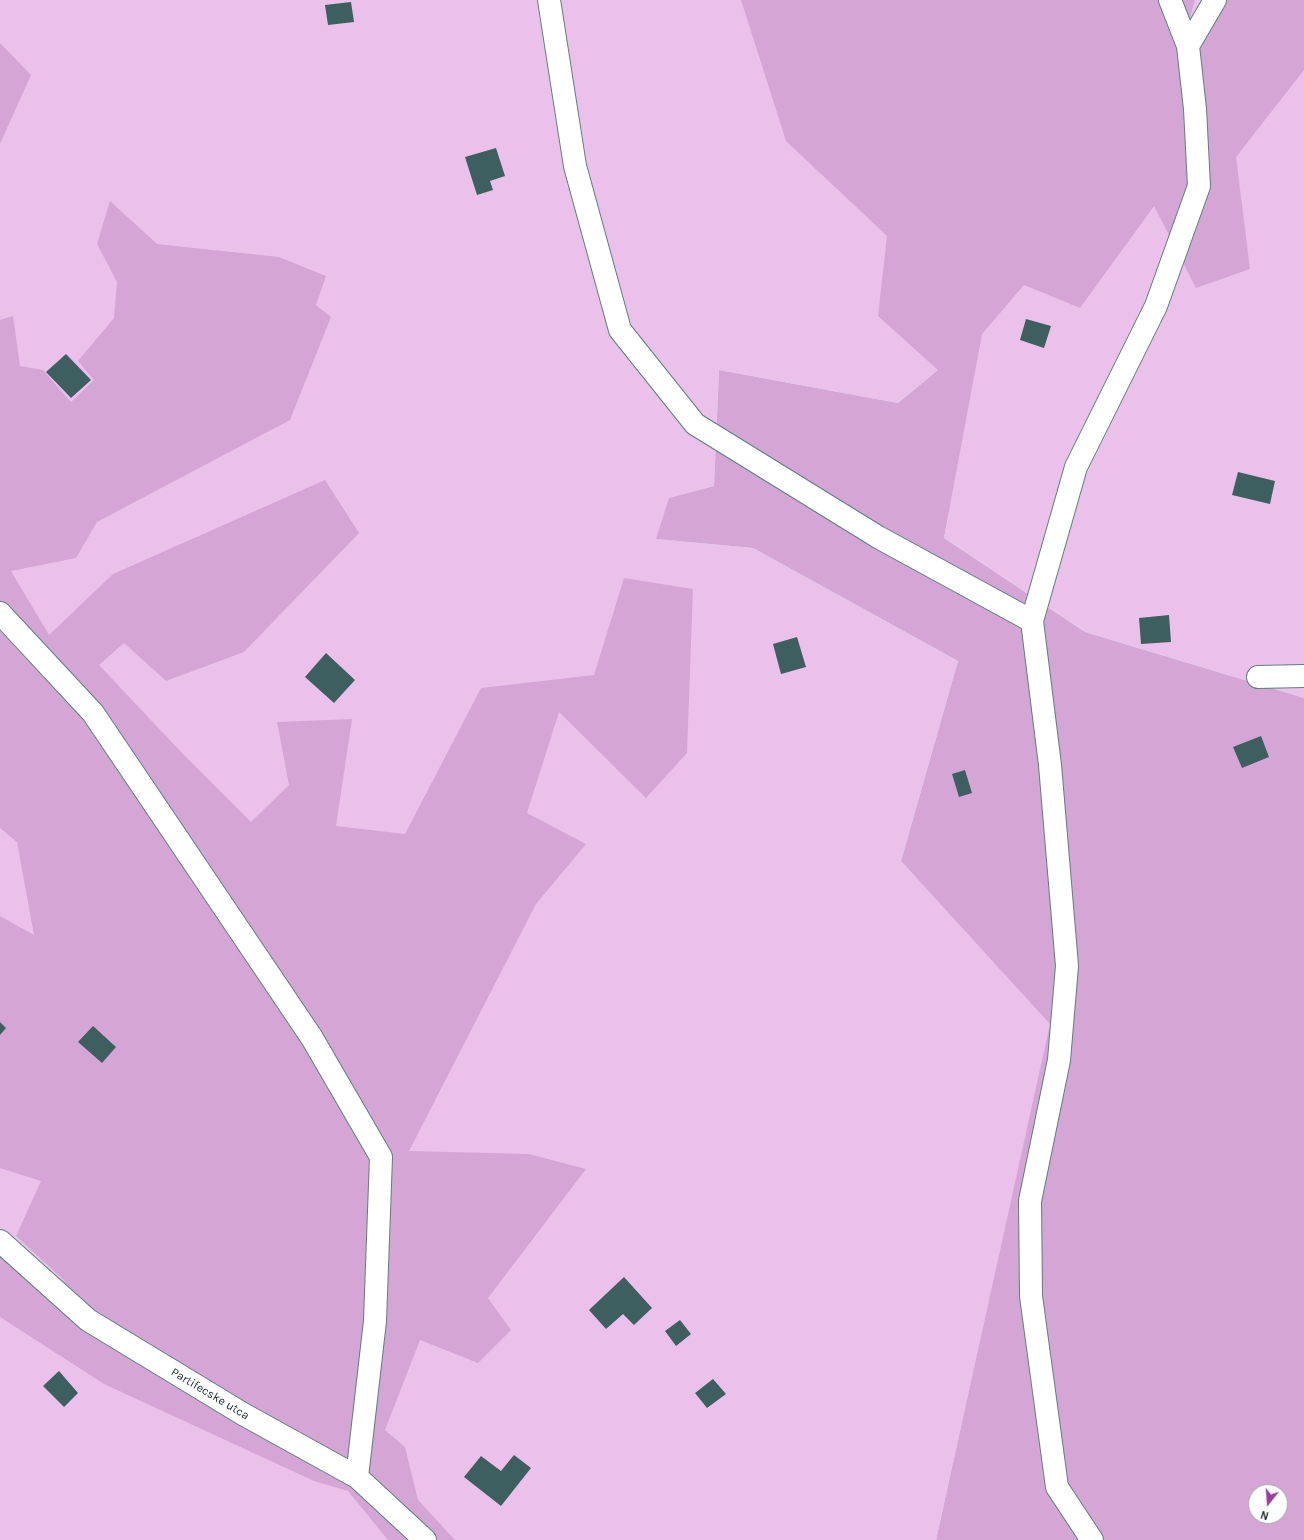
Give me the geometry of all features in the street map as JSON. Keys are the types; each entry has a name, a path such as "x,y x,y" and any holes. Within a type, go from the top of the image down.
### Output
{"street":[{"path":"549,0 576,166 620,330 695,424 878,537 1032,621"},
{"path":"1092,1540 1057,1486 1031,1296 1030,1201 1059,1060 1067,966 1050,765 1032,621 1076,466 1156,306 1199,186 1195,109 1188,46 1170,0"},
{"path":"1188,46 1215,0"},
{"path":"0,613 93,712 312,1038 381,1157 375,1321 357,1477"},
{"path":"1258,677 1304,676"},
{"name":"Partifecske utca","path":"0,1241 88,1320 243,1414 357,1477 425,1540"}],"shaded area":[{"path":"0,0 1304,0 1304,698 1085,632 944,538 981,335 898,403 719,370 714,486 670,498 657,539 753,548 958,661 901,861 1051,1023 936,1540 0,1540"},
{"path":"741,0 1195,0 1188,25 1228,0 1304,0 1304,70 1236,157 1250,269 1196,288 1154,206 1080,308 1024,285 982,334 944,538 1085,632 1304,698 1304,1540 936,1540 1050,1024 901,861 958,661 753,548 656,539 669,498 714,486 719,370 898,403 938,370 878,316 887,236 786,141"},
{"path":"0,43 31,75 0,144"},
{"path":"110,201 157,244 279,257 326,276 316,305 331,317 290,420 97,522 76,558 11,571 49,635 113,574 325,480 359,533 244,652 166,681 124,643 99,665 182,753 251,822 289,785 277,722 352,719 336,826 405,834 481,688 594,675 624,578 693,589 687,753 646,798 559,712 527,813 586,844 536,904 409,1151 529,1154 586,1169 488,1298 511,1330 478,1363 420,1340 385,1430 405,1447 418,1500 455,1540 388,1540 348,1491 314,1481 104,1384 0,1317 0,1249 66,1282 16,1236 41,1181 0,1168 0,916 34,935 17,842 0,828 0,320 13,316 20,366 43,370 71,402 94,380 78,361 114,318 117,282 97,244"}],"building":[{"path":"351,2 354,22 328,25 325,5"},
{"path":"496,148 505,176 490,181 493,190 477,195 465,157"},
{"path":"1026,319 1051,326 1044,348 1020,340"},
{"path":"66,354 91,380 71,398 46,372"},
{"path":"1238,472 1275,481 1270,504 1232,495"},
{"path":"1169,615 1171,642 1141,644 1139,618"},
{"path":"797,637 806,667 781,674 773,644"},
{"path":"326,653 355,680 334,703 305,677"},
{"path":"1261,736 1269,757 1242,768 1233,747"},
{"path":"965,770 972,793 959,797 952,774"},
{"path":"0,1022 6,1028 0,1035"},
{"path":"93,1026 116,1047 102,1063 78,1042"},
{"path":"624,1277 652,1308 634,1325 623,1314 606,1329 589,1310"},
{"path":"680,1320 691,1334 676,1346 665,1331"},
{"path":"59,1371 78,1393 64,1407 43,1386"},
{"path":"713,1379 726,1394 707,1408 695,1393"},
{"path":"514,1455 531,1468 501,1506 464,1477 481,1456 501,1471"}]}
